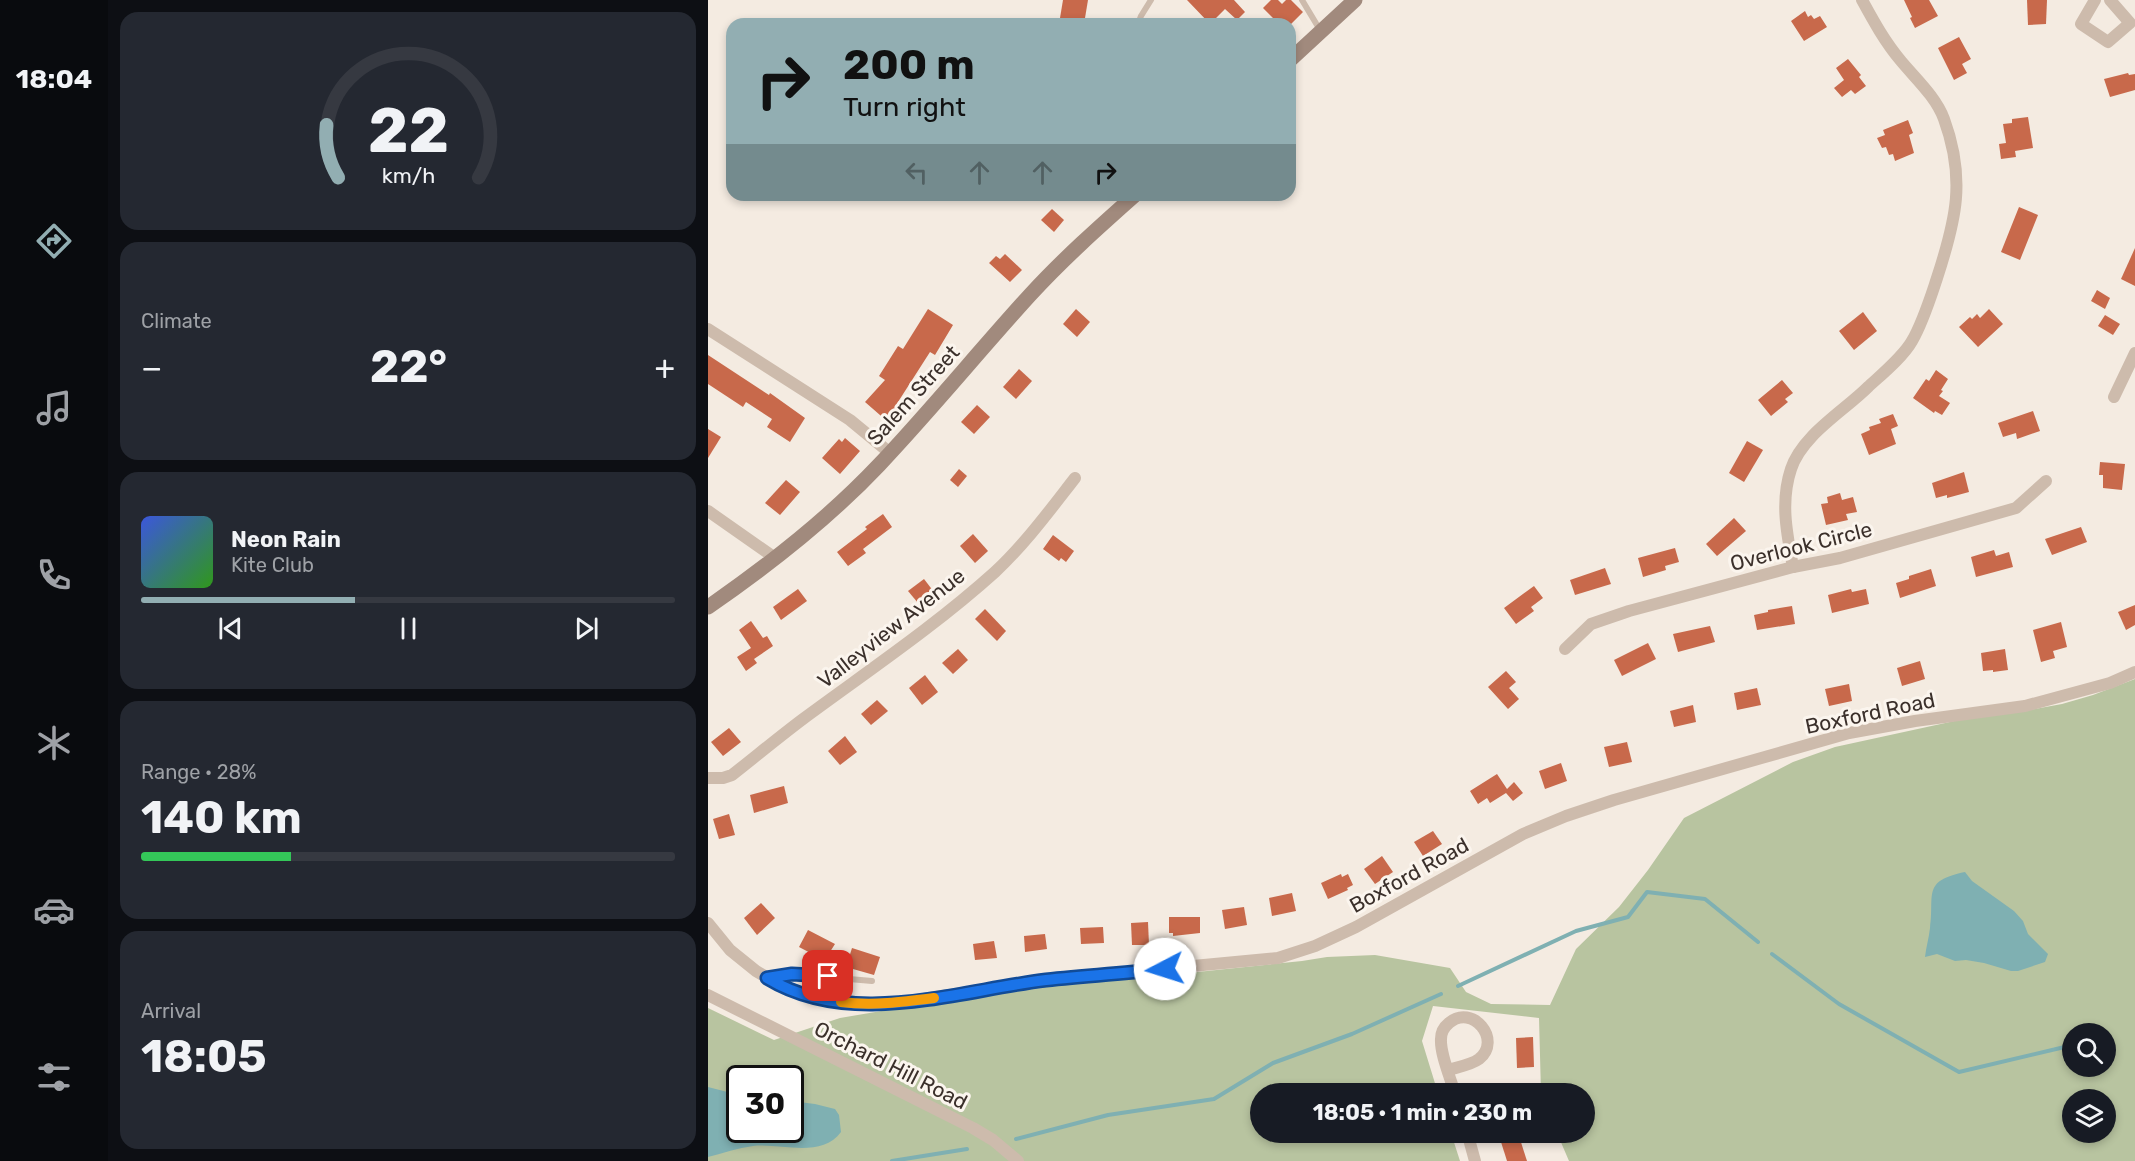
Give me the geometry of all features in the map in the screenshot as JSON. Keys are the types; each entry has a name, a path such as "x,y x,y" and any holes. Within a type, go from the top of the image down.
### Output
{"main road":[{"path":"1296,54 1355,0"},
{"name":"Salem Street","path":"708,607 812,529 890,453 1052,272 1129,201"}],"street":[{"path":"1793,567 1784,523 1786,486 1791,467 1812,438 1837,412 1866,390 1911,344 1935,285 1954,221 1957,193 1956,164 1943,116 1932,98 1880,33 1862,0"},
{"path":"2095,0 2081,24 2108,42 2130,23 2110,0"},
{"path":"708,329 850,420 890,453"},
{"path":"2114,397 2135,353"},
{"name":"Valleyview Avenue","path":"708,778 732,776 803,719 886,660 951,608 996,571 1041,522 1075,478"},
{"name":"Overlook Circle","path":"1565,649 1591,624 1629,611 1793,567 1840,558 2016,508 2046,481"},
{"path":"708,511 775,558"},
{"name":"Boxford Road","path":"708,924 730,950 778,984 818,999 857,1004 904,1002 1045,980 1278,958 1315,946 1356,927 1523,834 1566,816 1624,797 1849,733 1915,721 2025,706 2109,683 2135,672"},
{"name":"Orchard Hill Road","path":"708,995 973,1128 993,1140 1018,1161"},
{"path":"1448,1070 1472,1063 1484,1054 1487,1035 1483,1026 1476,1020 1466,1017 1457,1018 1448,1024 1443,1032 1441,1041 1448,1070 1452,1083"},
{"path":"1470,1143 1475,1161"}],"lane":[{"path":"1140,18 1152,0"},
{"path":"1302,0 1321,31"},
{"path":"767,978 792,974 872,981"}],"green space":[{"path":"2135,679 2135,1161 1569,1161 1561,1143 1595,1143 1595,1083 1541,1083 1539,1018 1433,1006 1422,1041 1435,1083 1250,1083 1250,1143 1454,1143 1460,1161 708,1161 708,1008 774,1040 840,1018 1023,987 1092,979 1178,974 1327,957 1375,955 1450,968 1466,992 1491,1004 1550,1005 1576,949 1619,907 1684,818 1793,762 1835,747 1982,715 2018,712 2062,704"}],"water":[{"path":"1965,872 1972,881 2014,911 2023,921 2028,934 2048,954 2045,962 2011,971 1984,963 1955,961 1937,954 1925,957 1933,891 1942,880"},
{"path":"708,1087 726,1092 726,1143 804,1143 804,1103 835,1109 839,1115 841,1132 833,1140 823,1145 812,1148 753,1146 708,1157"}],"building":[{"path":"1063,0 1088,0 1085,18 1060,18"},
{"path":"1187,0 1234,0 1245,12 1239,18 1235,18 1225,9 1216,18 1204,18"},
{"path":"1271,0 1278,0 1282,4 1286,0 1291,0 1303,12 1296,19 1273,18 1263,8"},
{"path":"1904,0 1929,0 1938,16 1915,28"},
{"path":"2027,0 2047,0 2046,24 2028,25"},
{"path":"1805,11 1808,17 1811,15 1814,19 1820,16 1827,27 1804,41 1791,21"},
{"path":"1959,37 1971,59 1962,64 1967,73 1954,80 1938,48"},
{"path":"1848,59 1861,75 1859,77 1866,86 1855,94 1851,90 1842,97 1834,88 1844,80 1836,68"},
{"path":"2128,73 2129,75 2135,74 2135,90 2110,97 2104,79"},
{"path":"2028,117 2033,148 2015,151 2016,157 2001,159 1999,144 2006,143 2003,124 2012,123 2012,119"},
{"path":"1908,120 1913,133 1909,135 1914,153 1895,161 1893,154 1889,155 1886,147 1882,148 1877,138 1885,135 1883,130"},
{"path":"2019,207 2038,215 2020,260 2001,252"},
{"path":"1052,209 1064,220 1054,232 1041,220"},
{"path":"2135,248 2135,286 2121,279"},
{"path":"1005,254 1022,270 1010,282 989,263 996,256 1000,259"},
{"path":"2097,290 2110,298 2105,309 2091,301"},
{"path":"928,309 953,325 935,355 930,352 898,402 902,406 888,422 865,402 885,380 879,376 898,346 903,349"},
{"path":"1076,309 1090,322 1077,337 1063,324"},
{"path":"1989,309 2003,324 1978,347 1959,327 1977,314 1980,318"},
{"path":"1863,312 1877,331 1854,350 1839,331"},
{"path":"2105,315 2120,324 2113,335 2098,326"},
{"path":"708,355 769,395 770,393 805,418 790,442 767,427 772,419 746,402 743,407 708,384"},
{"path":"1019,369 1032,381 1016,399 1003,387"},
{"path":"1936,370 1948,379 1939,396 1950,403 1942,415 1935,411 1934,413 1913,398 1926,379 1929,381"},
{"path":"1782,380 1793,393 1785,399 1788,402 1771,416 1758,400"},
{"path":"977,405 990,417 974,434 961,422"},
{"path":"2033,411 2040,431 2017,439 2016,433 2003,437 1998,423"},
{"path":"1893,414 1898,426 1891,429 1896,444 1869,455 1861,434 1870,430 1869,427 1881,423 1879,419"},
{"path":"708,429 721,437 708,458"},
{"path":"845,438 860,451 840,474 822,458 839,439 842,442"},
{"path":"1747,441 1763,450 1744,482 1729,473"},
{"path":"2100,462 2125,464 2122,490 2103,488 2103,475 2099,475"},
{"path":"959,469 967,476 958,487 950,480"},
{"path":"1964,472 1969,492 1947,498 1947,495 1936,498 1932,483"},
{"path":"786,480 800,492 780,515 765,503"},
{"path":"1840,493 1842,500 1853,497 1857,512 1846,514 1848,520 1826,525 1821,504 1828,503 1827,497"},
{"path":"883,514 892,527 863,549 866,553 848,566 837,552"},
{"path":"1734,518 1746,531 1717,556 1706,544"},
{"path":"2081,527 2087,542 2052,555 2045,539"},
{"path":"973,534 988,551 975,563 960,546"},
{"path":"1053,535 1074,551 1066,562 1061,558 1059,561 1043,549"},
{"path":"1675,548 1679,562 1665,566 1666,570 1643,577 1638,558"},
{"path":"1994,550 1996,556 2009,552 2013,567 1976,577 1971,557"},
{"path":"1605,568 1611,584 1575,595 1570,580"},
{"path":"1931,569 1936,586 1900,598 1896,583"},
{"path":"924,579 934,592 918,603 908,591"},
{"path":"1534,586 1543,598 1531,607 1534,611 1516,624 1504,608"},
{"path":"798,589 807,601 781,620 773,607"},
{"path":"1851,589 1852,592 1866,589 1869,604 1832,613 1828,595"},
{"path":"2135,605 2135,625 2126,630 2118,612"},
{"path":"1792,606 1795,624 1757,630 1754,615"},
{"path":"985,609 1006,631 997,641 975,619"},
{"path":"751,621 763,638 767,636 773,646 754,659 757,663 746,671 737,657 751,648 739,630"},
{"path":"2061,622 2067,647 2053,651 2055,658 2041,662 2033,630"},
{"path":"1710,626 1715,642 1678,652 1673,634"},
{"path":"1648,643 1656,659 1622,676 1614,660"},
{"path":"958,649 968,660 953,674 942,663"},
{"path":"2005,649 2008,670 1983,671 1981,653"},
{"path":"1920,661 1925,679 1902,686 1897,668"},
{"path":"1506,671 1516,682 1509,688 1519,699 1508,709 1488,687"},
{"path":"925,675 938,692 922,705 909,688"},
{"path":"1849,684 1852,701 1829,706 1825,689"},
{"path":"1757,688 1761,705 1737,710 1734,693"},
{"path":"877,700 888,711 871,725 861,714"},
{"path":"1693,705 1696,722 1674,727 1670,711"},
{"path":"729,728 741,742 723,756 711,742"},
{"path":"845,736 857,752 840,765 828,751"},
{"path":"1627,742 1632,762 1609,767 1604,747"},
{"path":"1561,763 1567,781 1545,789 1539,771"},
{"path":"1497,774 1507,789 1514,782 1523,793 1513,801 1506,793 1490,803 1487,798 1478,804 1470,791"},
{"path":"784,786 788,803 754,813 750,795"},
{"path":"729,814 735,835 719,839 713,819"},
{"path":"1433,831 1442,844 1423,856 1414,842"},
{"path":"1382,856 1393,872 1375,884 1364,869"},
{"path":"1341,874 1342,877 1348,874 1353,885 1347,888 1348,890 1328,899 1321,883"},
{"path":"1292,893 1296,911 1272,916 1269,898"},
{"path":"761,903 775,918 757,935 744,918"},
{"path":"1244,907 1247,925 1225,929 1222,910"},
{"path":"1169,917 1200,917 1200,933 1173,936 1173,933 1169,933"},
{"path":"1148,922 1149,945 1132,945 1131,923"},
{"path":"1103,927 1104,943 1081,944 1080,928"},
{"path":"808,930 835,944 828,955 825,954 822,959 799,947"},
{"path":"1045,934 1047,949 1025,952 1024,936"},
{"path":"994,941 997,958 975,960 973,944"},
{"path":"852,948 880,957 874,975 846,967"},
{"path":"1533,1037 1534,1067 1517,1068 1516,1038"},
{"path":"1501,1143 1521,1143 1527,1161 1507,1161"}],"waterway":[{"path":"1458,986 1576,931 1628,917 1647,892 1705,899 1758,942"},
{"path":"1772,954 1839,1004 1959,1072 2062,1048"},
{"path":"1016,1139 1108,1115 1214,1099 1273,1063 1352,1034 1441,994"},
{"path":"892,1161 967,1149"}],"slow traffic":[{"path":"841,1002 857,1004 904,1002 934,998"}],"route":[{"path":"828,976 792,974 767,978 818,999 857,1004 904,1002 1045,980 1165,969"}]}
